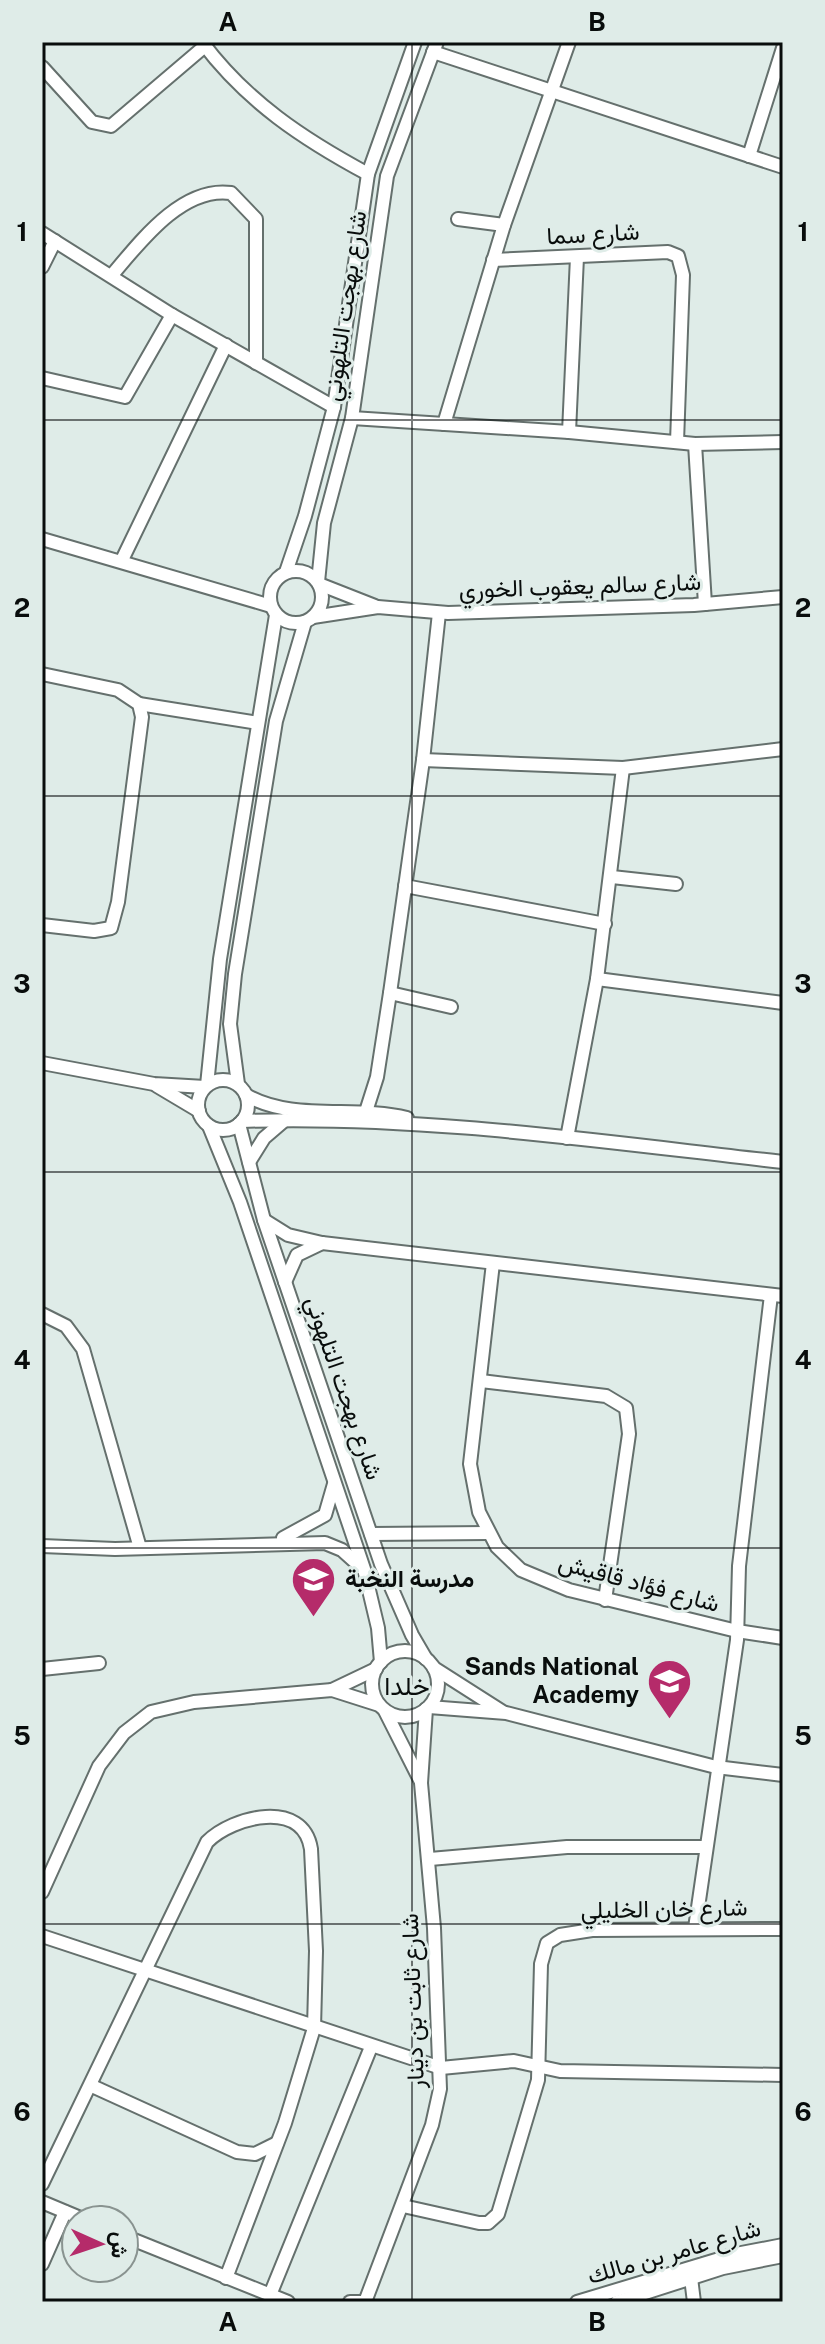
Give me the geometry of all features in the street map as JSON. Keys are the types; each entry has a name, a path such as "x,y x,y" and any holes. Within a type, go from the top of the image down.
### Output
{"street":[{"name":"شارع بهجت التلهوني","path":"286,572 305,516 334,407 368,174 415,42"},
{"path":"444,424 504,225 569,42"},
{"path":"42,67 92,122 111,126 204,44 241,87 276,119 368,174"},
{"name":"شارع بهجت التلهوني","path":"318,583 326,515 352,418 387,176 435,47"},
{"path":"435,47 783,167"},
{"path":"749,156 783,48"},
{"path":"112,275 143,238 168,216 209,194 231,193 256,219 256,363"},
{"path":"458,219 504,225"},
{"path":"42,233 172,315 334,407"},
{"path":"42,267 55,241"},
{"name":"شارع سما","path":"493,260 668,252 678,256 683,275 677,442"},
{"path":"569,432 577,257"},
{"path":"42,378 125,397 172,315"},
{"path":"122,560 226,345"},
{"path":"352,418 569,432 695,444 783,442"},
{"path":"695,444 705,604"},
{"path":"42,539 122,560 274,611 289,623 309,620"},
{"path":"199,1111 199,1098 206,1086 220,959 274,611 272,586 286,572 303,572 318,583 322,598 309,620 276,721 235,974 230,1024 248,1109 240,1123"},
{"name":"شارع سالم يعقوب الخوري","path":"318,583 378,607 439,613 705,604 783,597"},
{"name":"شارع سالم يعقوب الخوري","path":"309,620 378,607"},
{"path":"363,1116 377,1077 390,993 423,760 439,613"},
{"path":"42,674 118,690 139,704 258,723"},
{"path":"42,925 94,931 111,928 118,902 141,731 139,704"},
{"path":"423,760 623,768 783,749"},
{"path":"567,1138 597,979 612,877 623,768"},
{"path":"612,877 676,884"},
{"path":"405,886 605,924"},
{"path":"597,979 783,1003"},
{"path":"390,993 451,1007"},
{"path":"42,1063 154,1084 206,1086 222,1079 262,1103 285,1107 783,1162"},
{"path":"377,1077 380,1117"},
{"path":"154,1084 199,1111 209,1126 224,1130 240,1123 363,1116"},
{"path":"249,1162 264,1138 285,1120"},
{"name":"شارع بهجت التلهوني","path":"240,1123 264,1220 371,1534 393,1596 430,1663"},
{"name":"شارع بهجت التلهوني","path":"209,1126 240,1202 364,1569 378,1628 378,1665"},
{"path":"264,1220 288,1235 322,1243 777,1295 739,1566 737,1631 695,1928"},
{"path":"285,1283 297,1255 322,1243"},
{"name":"شارع فؤاد قاقيش","path":"493,1263 470,1464 475,1498 488,1533 521,1570 553,1585 737,1631 783,1638"},
{"path":"42,1314 66,1326 83,1349 140,1548"},
{"path":"481,1381 606,1396 626,1408 629,1434 605,1600"},
{"path":"272,1542 298,1532 325,1515 335,1479"},
{"path":"371,1534 488,1533"},
{"path":"42,1546 140,1548 272,1542 334,1545 364,1569"},
{"path":"42,1892 99,1766 138,1721 167,1706 332,1690 398,1652 408,1651 506,1713"},
{"path":"44,1673 99,1663"},
{"path":"428,1708 438,1688 430,1663"},
{"path":"378,1665 372,1688 382,1708"},
{"path":"332,1690 406,1717 428,1708 506,1713 716,1767 783,1775"},
{"name":"شارع ثابت بن دينار","path":"382,1708 421,1783"},
{"name":"شارع ثابت بن دينار","path":"365,2302 437,2107 441,2068 430,1859 421,1783 428,1708"},
{"path":"42,2184 92,2086 207,1842 226,1826 238,1822 291,1819 304,1828 311,1849 316,1951 314,2028 277,2143 226,2278"},
{"path":"430,1859 567,1847 705,1847"},
{"name":"شارع خان الخليلي","path":"403,2206 479,2223 494,2220 502,2205 541,2066 541,1964 547,1943 572,1932 783,1929"},
{"path":"42,1936 441,2068 514,2061 568,2071 783,2075"},
{"path":"270,2295 371,2047"},
{"path":"92,2086 237,2152 255,2154 277,2143"},
{"path":"42,2264 60,2223"},
{"path":"140,2243 288,2302"},
{"name":"شارع عامر بن مالك","path":"577,2302 736,2254 783,2245"},
{"name":"شارع عامر بن مالك","path":"617,2302 736,2265 783,2256"},
{"path":"691,2278 694,2302"},
{"path":"350,2302 365,2302"}],"place":[{"name":"مدرسة النخبة","path":"314,1618"},
{"name":"Sands National Academy","path":"670,1720"}],"district":[{"name":"خلدا","path":"407,1686"}]}
